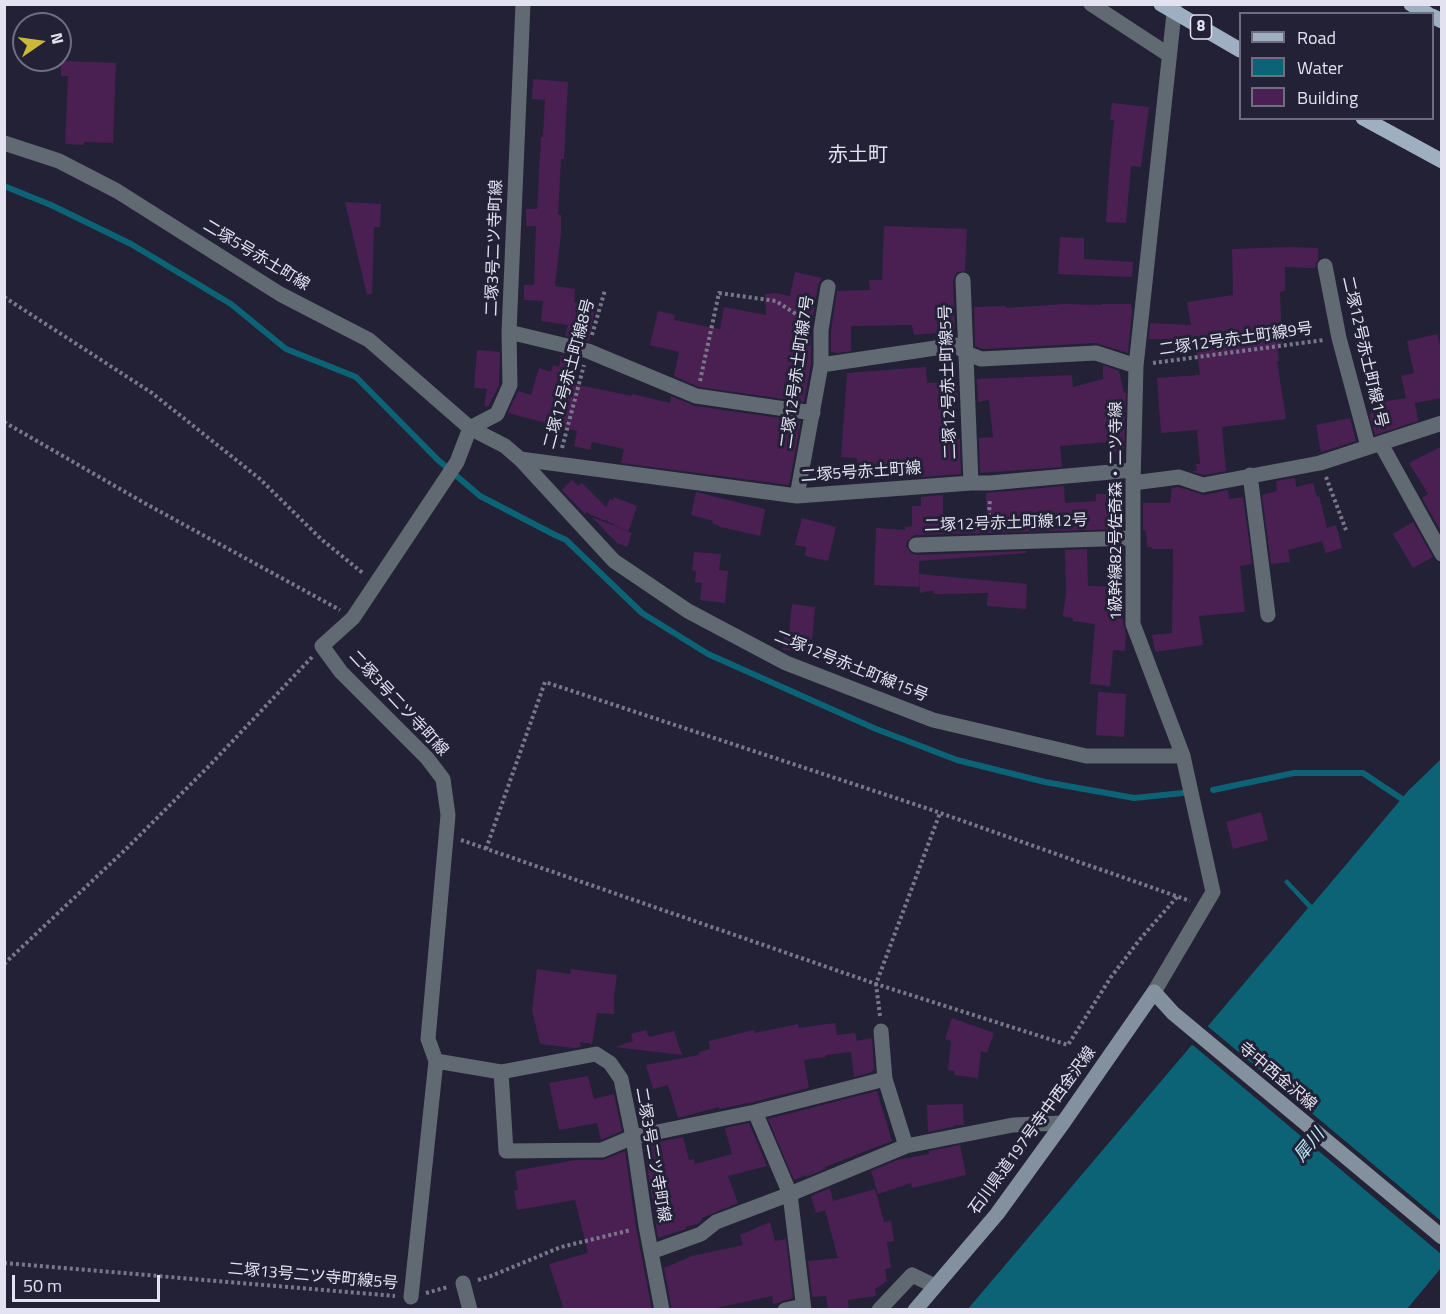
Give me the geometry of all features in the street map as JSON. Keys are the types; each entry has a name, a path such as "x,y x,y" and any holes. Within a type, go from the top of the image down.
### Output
{"main road":[{"path":"1411,4 1425,12"},
{"name":"8","path":"1170,7 1239,49"},
{"path":"1367,120 1442,161"},
{"name":"寺中西金沢線","path":"1154,992 1173,1013 1442,1237"},
{"name":"石川県道197号寺中西金沢線","path":"915,1310 997,1214 1154,992"}],"street":[{"name":"二塚3号二ツ寺町線","path":"471,428 497,414 510,385 509,332 523,4"},
{"path":"1091,4 1169,55"},
{"name":"1級幹線82号佐奇森・二ツ寺線","path":"1154,992 1213,892 1183,756 1133,624 1136,366 1169,55 1170,7"},
{"name":"二塚5号赤土町線","path":"4,143 59,161 117,191 280,294 369,340 471,428"},
{"name":"二塚12号赤土町線1号","path":"1325,266 1339,338 1374,445 1442,554"},
{"name":"二塚12号赤土町線5号","path":"963,280 971,483"},
{"name":"二塚12号赤土町線7号","path":"797,496 821,365 821,330 828,288"},
{"path":"509,332 588,351 696,396 813,413"},
{"path":"821,365 956,345 966,353 981,359 1095,353 1136,366"},
{"name":"二塚5号赤土町線","path":"520,459 797,496 971,483 1133,476 1179,477 1203,485 1320,462 1442,423"},
{"path":"322,646 353,618 457,462 471,428"},
{"name":"二塚12号赤土町線15号","path":"471,428 505,446 520,459 614,561 688,611 786,663 933,720 1053,749 1086,756 1183,756"},
{"path":"1250,475 1268,615"},
{"name":"二塚12号赤土町線12号","path":"916,545 1133,538"},
{"name":"二塚3号二ツ寺町線","path":"322,646 341,672 427,758 443,779 448,815 428,1039 436,1061 501,1072 596,1054 610,1063 621,1079 662,1310"},
{"path":"881,1030 885,1079 906,1146"},
{"path":"411,1297 436,1061"},
{"path":"501,1072 506,1151 602,1150 633,1137 755,1112 885,1079"},
{"path":"755,1112 790,1194 803,1308 785,1310"},
{"path":"651,1252 701,1233 716,1222 906,1146 1013,1125 1063,1123"},
{"path":"879,1310 912,1275 935,1286"},
{"path":"463,1283 470,1310"}],"path":[{"name":"二塚12号赤土町線8号","path":"558,463 605,290"},
{"path":"696,396 719,293 776,301 821,330"},
{"path":"4,297 152,393 260,479 321,539 375,584"},
{"name":"二塚12号赤土町線9号","path":"1136,366 1339,338"},
{"path":"4,422 148,505 353,618"},
{"path":"1320,462 1346,530"},
{"path":"988,542 990,483"},
{"path":"4,964 210,765 322,646"},
{"path":"486,849 545,682 940,813 1205,906"},
{"path":"881,1030 876,984 940,813"},
{"path":"446,836 876,984 1068,1045 1111,977 1178,896"},
{"name":"二塚13号二ツ寺町線5号","path":"4,1263 411,1297 491,1276 561,1247 646,1226"}],"water":[{"name":"犀川","path":"1441,759 1441,1268 1407,1309 967,1310 1308,908 1284,882 1287,879 1312,905 1408,791"}],"pier":[{"path":"1205,1024 1441,1221 1441,1254 1189,1044"}],"building":[{"path":"72,61 116,63 113,143 65,144 68,76 61,76 61,72 72,72"},
{"path":"533,79 568,82 558,215 561,215 561,233 555,286 575,289 574,302 595,306 589,341 565,336 568,325 541,321 543,301 524,300 524,285 534,285 536,226 526,226 526,209 537,209 545,100 532,99"},
{"path":"1112,103 1149,107 1141,167 1131,166 1126,223 1106,222 1114,120 1110,120"},
{"path":"345,202 381,204 380,227 374,227 372,294 367,295"},
{"path":"884,226 967,229 965,271 957,272 953,280 955,335 936,338 936,333 914,335 912,325 851,326 851,351 831,352 831,331 837,291 870,290 869,280 882,280"},
{"path":"1060,237 1084,238 1084,259 1133,262 1132,277 1058,274"},
{"path":"1318,248 1318,260 1315,268 1285,267 1285,291 1280,292 1282,344 1277,345 1279,361 1277,361 1286,419 1222,427 1226,471 1204,475 1191,471 1197,471 1196,464 1200,464 1197,430 1161,433 1157,378 1200,375 1195,339 1149,339 1150,323 1191,325 1187,302 1233,295 1232,249"},
{"path":"795,272 822,278 818,285 811,329 811,364 804,402 699,387 674,376 679,352 650,345 658,311 675,315 674,320 720,329 724,307 766,315 765,294 790,296"},
{"path":"1065,304 1131,304 1128,353 1096,343 983,349 975,346 974,307 1006,306 1006,308"},
{"path":"1437,334 1442,353 1442,398 1415,403 1418,421 1375,435 1369,414 1371,414 1370,404 1406,398 1401,376 1414,373 1407,341"},
{"path":"477,350 500,352 499,385 488,407 484,406 487,389 474,388"},
{"path":"561,355 576,358 569,383 670,403 671,396 695,406 801,421 789,485 621,463 624,449 592,442 590,450 574,446 577,431 508,413 518,391 531,395 539,368 551,372 553,365 559,367"},
{"path":"1103,365 1119,371 1124,393 1126,392 1124,451 1110,452 1110,442 1060,446 1062,467 980,473 979,438 993,437 989,400 978,402 977,379 1072,375 1073,387 1103,379"},
{"path":"926,367 927,383 957,382 958,403 955,404 957,439 960,439 961,474 919,477 918,466 889,467 889,464 857,466 857,458 841,457 847,373"},
{"path":"1350,418 1356,441 1321,452 1316,425"},
{"path":"1442,446 1442,533 1422,498 1428,494 1409,463"},
{"path":"1295,478 1296,487 1313,483 1317,497 1319,496 1327,528 1336,525 1342,548 1326,553 1322,541 1288,550 1290,562 1271,564 1262,495 1277,491 1276,481"},
{"path":"572,480 578,486 582,483 606,507 610,499 613,500 614,497 637,506 629,530 587,512 585,514 562,490"},
{"path":"1064,486 1065,503 1096,501 1096,494 1123,494 1123,529 915,535 908,540 906,546 911,553 916,555 1026,551 1026,553 919,561 919,587 874,585 876,528 905,530 905,527 912,526 912,506 921,506 921,497 943,495 943,518 987,516 986,493"},
{"path":"1178,487 1204,495 1228,490 1229,499 1243,497 1252,564 1240,566 1245,612 1199,616 1203,645 1155,652 1152,635 1172,633 1173,549 1147,547 1146,531 1143,530 1143,503 1170,503 1172,488"},
{"path":"696,492 765,509 760,536 721,527 712,523 713,521 691,515"},
{"path":"592,517 632,533 627,547 617,543"},
{"path":"802,518 836,527 828,561 805,556 806,547 795,545"},
{"path":"1413,522 1433,557 1413,568 1393,534"},
{"path":"1087,549 1088,586 1123,587 1125,651 1113,650 1110,686 1090,684 1095,624 1073,621 1073,618 1063,616 1066,593 1065,550"},
{"path":"694,552 721,554 719,570 728,571 725,603 700,600 702,583 695,582 696,571 692,570"},
{"path":"919,574 1027,584 1026,609 987,606 988,593 934,594 933,590 920,593"},
{"path":"792,604 815,607 812,640 801,639 800,651 783,650 784,633 789,633"},
{"path":"1098,692 1126,694 1124,737 1096,735"},
{"path":"1261,812 1268,840 1233,849 1226,822"},
{"path":"537,969 570,974 571,969 617,975 614,1014 597,1013 592,1044 580,1042 581,1047 574,1048 540,1044 532,1010"},
{"path":"952,1018 994,1033 987,1053 981,1051 978,1078 954,1075 955,1071 948,1070 951,1041 945,1039"},
{"path":"835,1023 837,1035 855,1033 857,1041 872,1038 874,1070 872,1072 854,1077 851,1052 804,1060 809,1088 678,1118 668,1085 653,1089 646,1065 699,1055 699,1052 710,1049 709,1041 754,1030 755,1033 798,1024 798,1028"},
{"path":"646,1030 649,1037 674,1031 682,1055 615,1047 633,1041 631,1034"},
{"path":"588,1076 594,1099 614,1094 622,1131 601,1140 597,1123 559,1130 549,1083"},
{"path":"877,1091 892,1141 794,1180 768,1119"},
{"path":"963,1104 964,1125 928,1132 927,1105"},
{"path":"749,1123 767,1166 728,1176 738,1203 702,1218 698,1224 658,1238 644,1145 683,1137 689,1160 694,1159 695,1164 732,1154 725,1128"},
{"path":"960,1145 966,1175 912,1188 911,1183 878,1194 871,1171 897,1160"},
{"path":"625,1151 636,1227 652,1310 564,1310 549,1264 588,1253 575,1200 517,1210 514,1190 518,1190 515,1171 575,1160 603,1160"},
{"path":"830,1188 833,1201 875,1189 884,1222 891,1221 894,1241 887,1242 891,1268 885,1269 887,1281 875,1289 876,1296 848,1300 849,1310 828,1310 826,1296 812,1297 808,1261 838,1258 825,1210 816,1213 811,1196"},
{"path":"770,1222 775,1241 786,1239 793,1298 773,1304 772,1296 707,1310 672,1310 664,1268 692,1256 743,1245 740,1235"}],"waterway":[{"path":"4,186 51,205 131,244 231,304 286,349 356,377 438,460 480,496 566,540 642,613 708,654 876,729 957,760 1045,782 1134,798 1183,793"},
{"path":"1213,790 1294,773 1363,773 1408,803"}],"district":[{"name":"赤土町","path":"858,156"}]}
